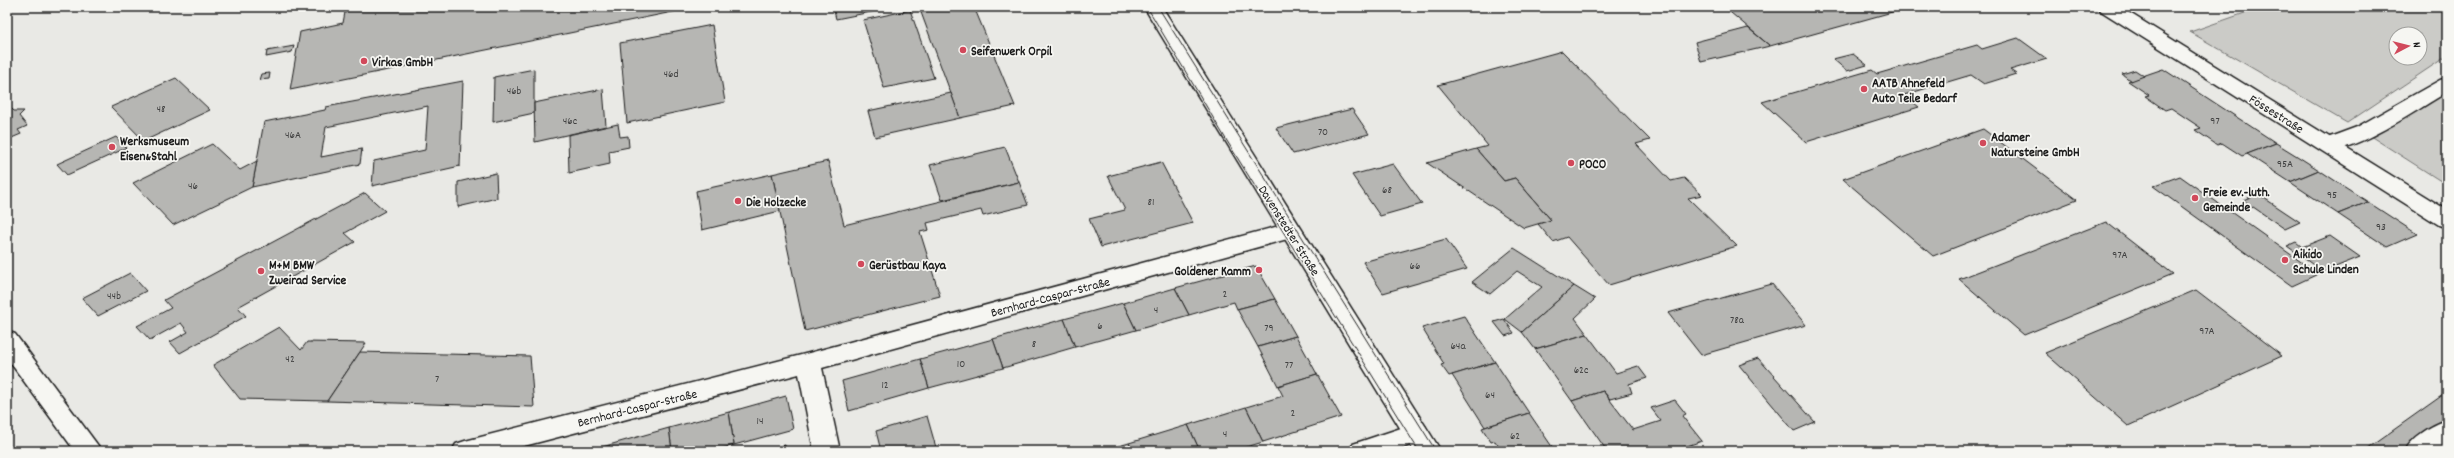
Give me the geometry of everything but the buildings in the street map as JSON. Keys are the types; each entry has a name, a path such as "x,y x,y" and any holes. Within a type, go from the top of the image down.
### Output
{"main road":[{"name":"Davenstedter Straße","path":"1153,7 1290,231 1422,442"},
{"name":"Fössestraße","path":"2107,7 2447,220"},
{"path":"2329,146 2364,132 2447,84"},
{"name":"Bernhard-Caspar-Straße","path":"465,451 809,362 1290,231"},
{"path":"7,340 89,451"},
{"path":"809,362 827,451"},
{"path":"2418,451 2447,430"},
{"path":"1362,451 1422,442"}],"shaded area":[{"path":"2262,7 2447,7 2447,56 2347,123 2190,32"},
{"path":"2447,84 2447,185 2364,132"}],"tram line":[{"path":"1147,7 1227,141 1419,451"},
{"path":"1158,7 1436,451"}],"place":[{"name":"Seifenwerk Orpil","path":"963,50"},
{"name":"Virkas GmbH","path":"364,61"},
{"name":"AATB Ahnefeld Auto Teile Bedarf","path":"1864,89"},
{"name":"Adamer Natursteine GmbH","path":"1983,143"},
{"name":"Werksmuseum Eisen&Stahl","path":"112,147"},
{"name":"POCO","path":"1571,163"},
{"name":"Freie ev.-luth. Gemeinde","path":"2195,198"},
{"name":"Die Holzecke","path":"738,201"},
{"name":"Aikido Schule Linden","path":"2285,260"},
{"name":"Gerüstbau Kaya","path":"861,264"},
{"name":"Goldener Kamm","path":"1259,270"},
{"name":"M+M BMW Zweirad Service","path":"261,271"}]}
